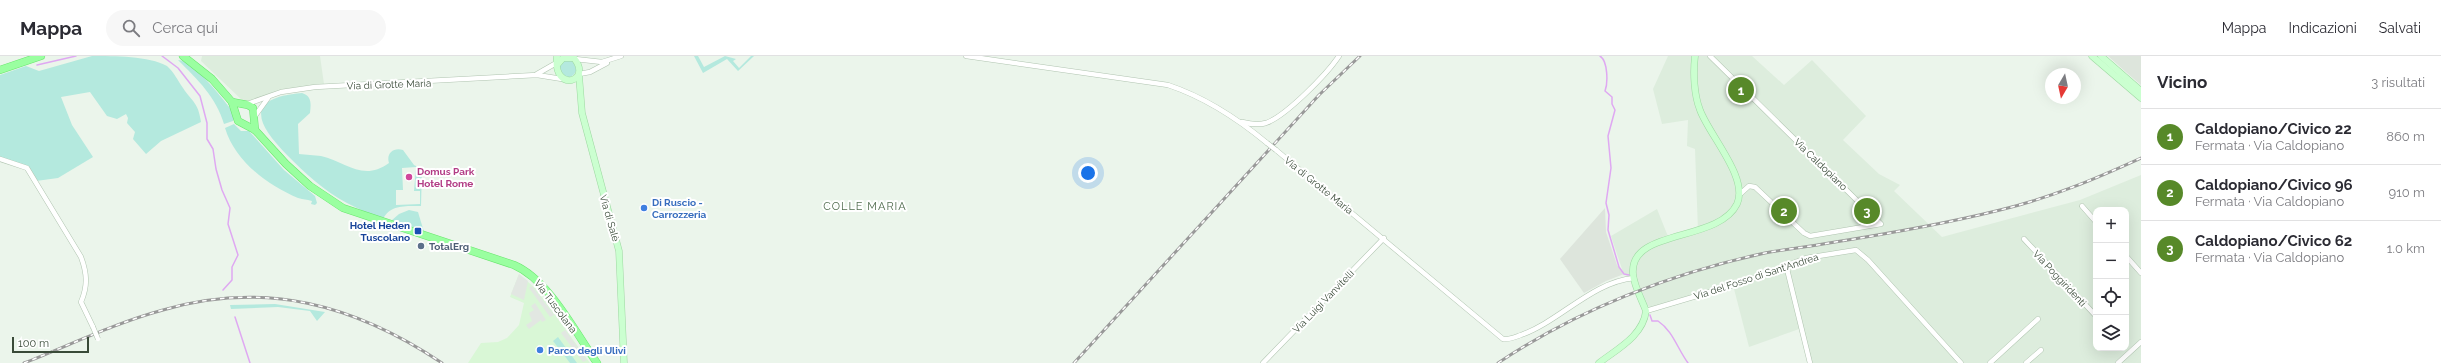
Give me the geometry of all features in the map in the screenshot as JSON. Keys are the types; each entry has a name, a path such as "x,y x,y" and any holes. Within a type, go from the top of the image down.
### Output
{"main road":[{"path":"0,70 41,56"},
{"path":"183,56 212,79 232,102 237,119 255,130 255,116 253,108 246,104 232,102"},
{"path":"1599,363 1640,329 1646,311 1634,278 1634,264 1643,249 1720,223 1734,210 1739,195 1730,164 1707,127 1699,108 1696,86 1695,56"},
{"path":"2092,56 2141,98"},
{"path":"2101,56 2141,91"},
{"path":"566,57 574,58 580,64 579,76 569,81 562,79 557,62 566,57"},
{"name":"Via di Salè","path":"579,76 582,113 619,252 624,363"},
{"path":"236,112 246,104"},
{"path":"243,124 251,122 255,116"},
{"name":"Via Tuscolana","path":"255,130 299,177 337,205 362,216 526,271 553,301 597,363"}],"street":[{"path":"579,76 621,56"},
{"name":"Via di Grotte Maria","path":"966,56 1164,84 1186,92 1240,121 1384,238 1504,339 1542,326 1598,289 1634,278"},
{"path":"1240,121 1261,124 1277,117 1314,84 1339,56"},
{"name":"Via Caldopiano","path":"1710,56 1881,224 1810,236 1804,233 1755,186 1749,186 1739,195"},
{"path":"574,58 596,62 612,60"},
{"name":"Via di Grotte Maria","path":"533,75 557,62"},
{"name":"Via di Grotte Maria","path":"246,104 282,91 311,88 533,75 562,79"},
{"path":"255,116 269,96"},
{"path":"0,159 28,168 81,257 86,270 86,291 81,302 98,339"},
{"path":"2082,206 2093,219"},
{"name":"Via Luigi Vanvitelli","path":"1263,363 1384,238"},
{"name":"Via Poggiridenti","path":"2024,239 2095,315"},
{"name":"Via del Fosso di Sant'Andrea","path":"1646,311 1747,281 1786,265 1820,254 1850,249 1858,250 1961,363"},
{"path":"2129,259 2141,273"},
{"path":"1786,265 1810,363"},
{"path":"1990,363 2038,319"},
{"path":"2118,363 2141,342"},
{"path":"2026,363 2041,350"}],"shaded area":[{"path":"92,56 141,58 167,66 197,106 201,122 161,141 146,154 133,139 135,132 127,123 128,118 126,114 117,119 107,116 90,92 61,97 72,125 93,157 58,178 36,181 27,168 0,159 0,75 26,66 39,71"},
{"path":"202,56 320,56 324,84 278,90 251,101 243,101 201,61"},
{"path":"694,56 698,56 704,67 725,56 736,59 733,61 739,68 751,56 754,56 738,71 727,59 703,73"},
{"path":"1668,56 1752,56 1784,85 1812,60 1866,116 1843,140 1879,174 1900,185 1894,191 1942,237 2080,200 2141,175 2141,363 1810,363 1802,328 1749,347 1733,285 1652,309 1646,304 1636,278 1629,278 1623,272 1611,236 1657,209 1669,239 1698,231 1695,149 1687,146 1688,120 1662,124 1653,89"},
{"path":"2108,56 2141,56 2141,85 2127,73"},
{"path":"178,60 185,62 192,67 208,82 235,114 233,121 224,124 221,114 206,89"},
{"path":"572,60 577,69 572,76 564,77 559,66 563,61"},
{"path":"302,93 308,96 310,101 310,113 298,124 299,154 321,156 355,169 371,171 389,163 389,154 393,150 403,150 414,165 422,169 421,206 405,206 395,208 386,214 383,219 351,205 323,187 287,155 268,133 263,123 261,114 264,106 271,100 283,96","holes":["416,167 414,191 420,191 420,204 396,205 396,190 403,190 402,168"]},
{"path":"234,124 241,131 249,131 284,170 315,196 317,203 315,205 311,204 312,201 298,198 286,193 264,179 244,161 236,151 225,128"},
{"path":"1605,208 1606,232 1617,265 1624,274 1606,281 1584,293 1560,259"},
{"path":"409,210 418,212 424,232 391,221 399,214"},
{"path":"519,274 536,289 590,363 468,363 481,343 498,342 507,338 519,325 524,303 510,297"},
{"path":"519,274 528,281 524,300 511,294"},
{"path":"532,286 554,315 550,317 529,288"},
{"path":"535,303 546,320 542,322 541,320 529,329 526,325 532,321 529,313 534,310 531,306"},
{"path":"275,304 325,312 317,321 310,311 278,307 231,309 230,305"},
{"path":"565,330 587,360 583,362 561,333"},
{"path":"558,337 577,363 570,363 553,341"}],"waterway":[{"path":"37,65 76,56"},
{"path":"162,56 178,68 200,96 207,123 207,139 213,149 216,169 222,190 230,208 228,224 238,255 232,267 232,280 223,290"},
{"path":"1600,56 1605,62 1606,67 1607,83 1605,91 1612,97 1612,104 1615,110 1608,136 1611,168 1606,203 1609,215 1608,230 1619,267 1624,274 1629,275"},
{"path":"1650,315 1652,321 1658,321 1671,335 1688,363"},
{"path":"235,317 250,363"}],"railway":[{"path":"1074,363 1319,95 1360,56"},
{"path":"1498,363 1560,326 1593,310 1626,296 1695,271 1765,253 1915,228 2000,210 2037,200 2141,158"},
{"path":"24,363 145,315 201,301 238,297 274,298 308,304 343,313 376,326 409,343 442,363"}],"place":[{"name":"Caldopiano/Civico 22","path":"1741,90"},
{"name":"Domus Park Hotel Rome","path":"409,177"},
{"name":"Di Ruscio - Carrozzeria","path":"644,208"},
{"name":"Caldopiano/Civico 96","path":"1784,211"},
{"name":"Caldopiano/Civico 62","path":"1867,211"},
{"name":"Hotel Heden Tuscolano","path":"418,231"},
{"name":"TotalErg","path":"421,246"},
{"name":"Parco degli Ulivi","path":"540,350"}],"district":[{"name":"COLLE MARIA","path":"865,206"}]}
